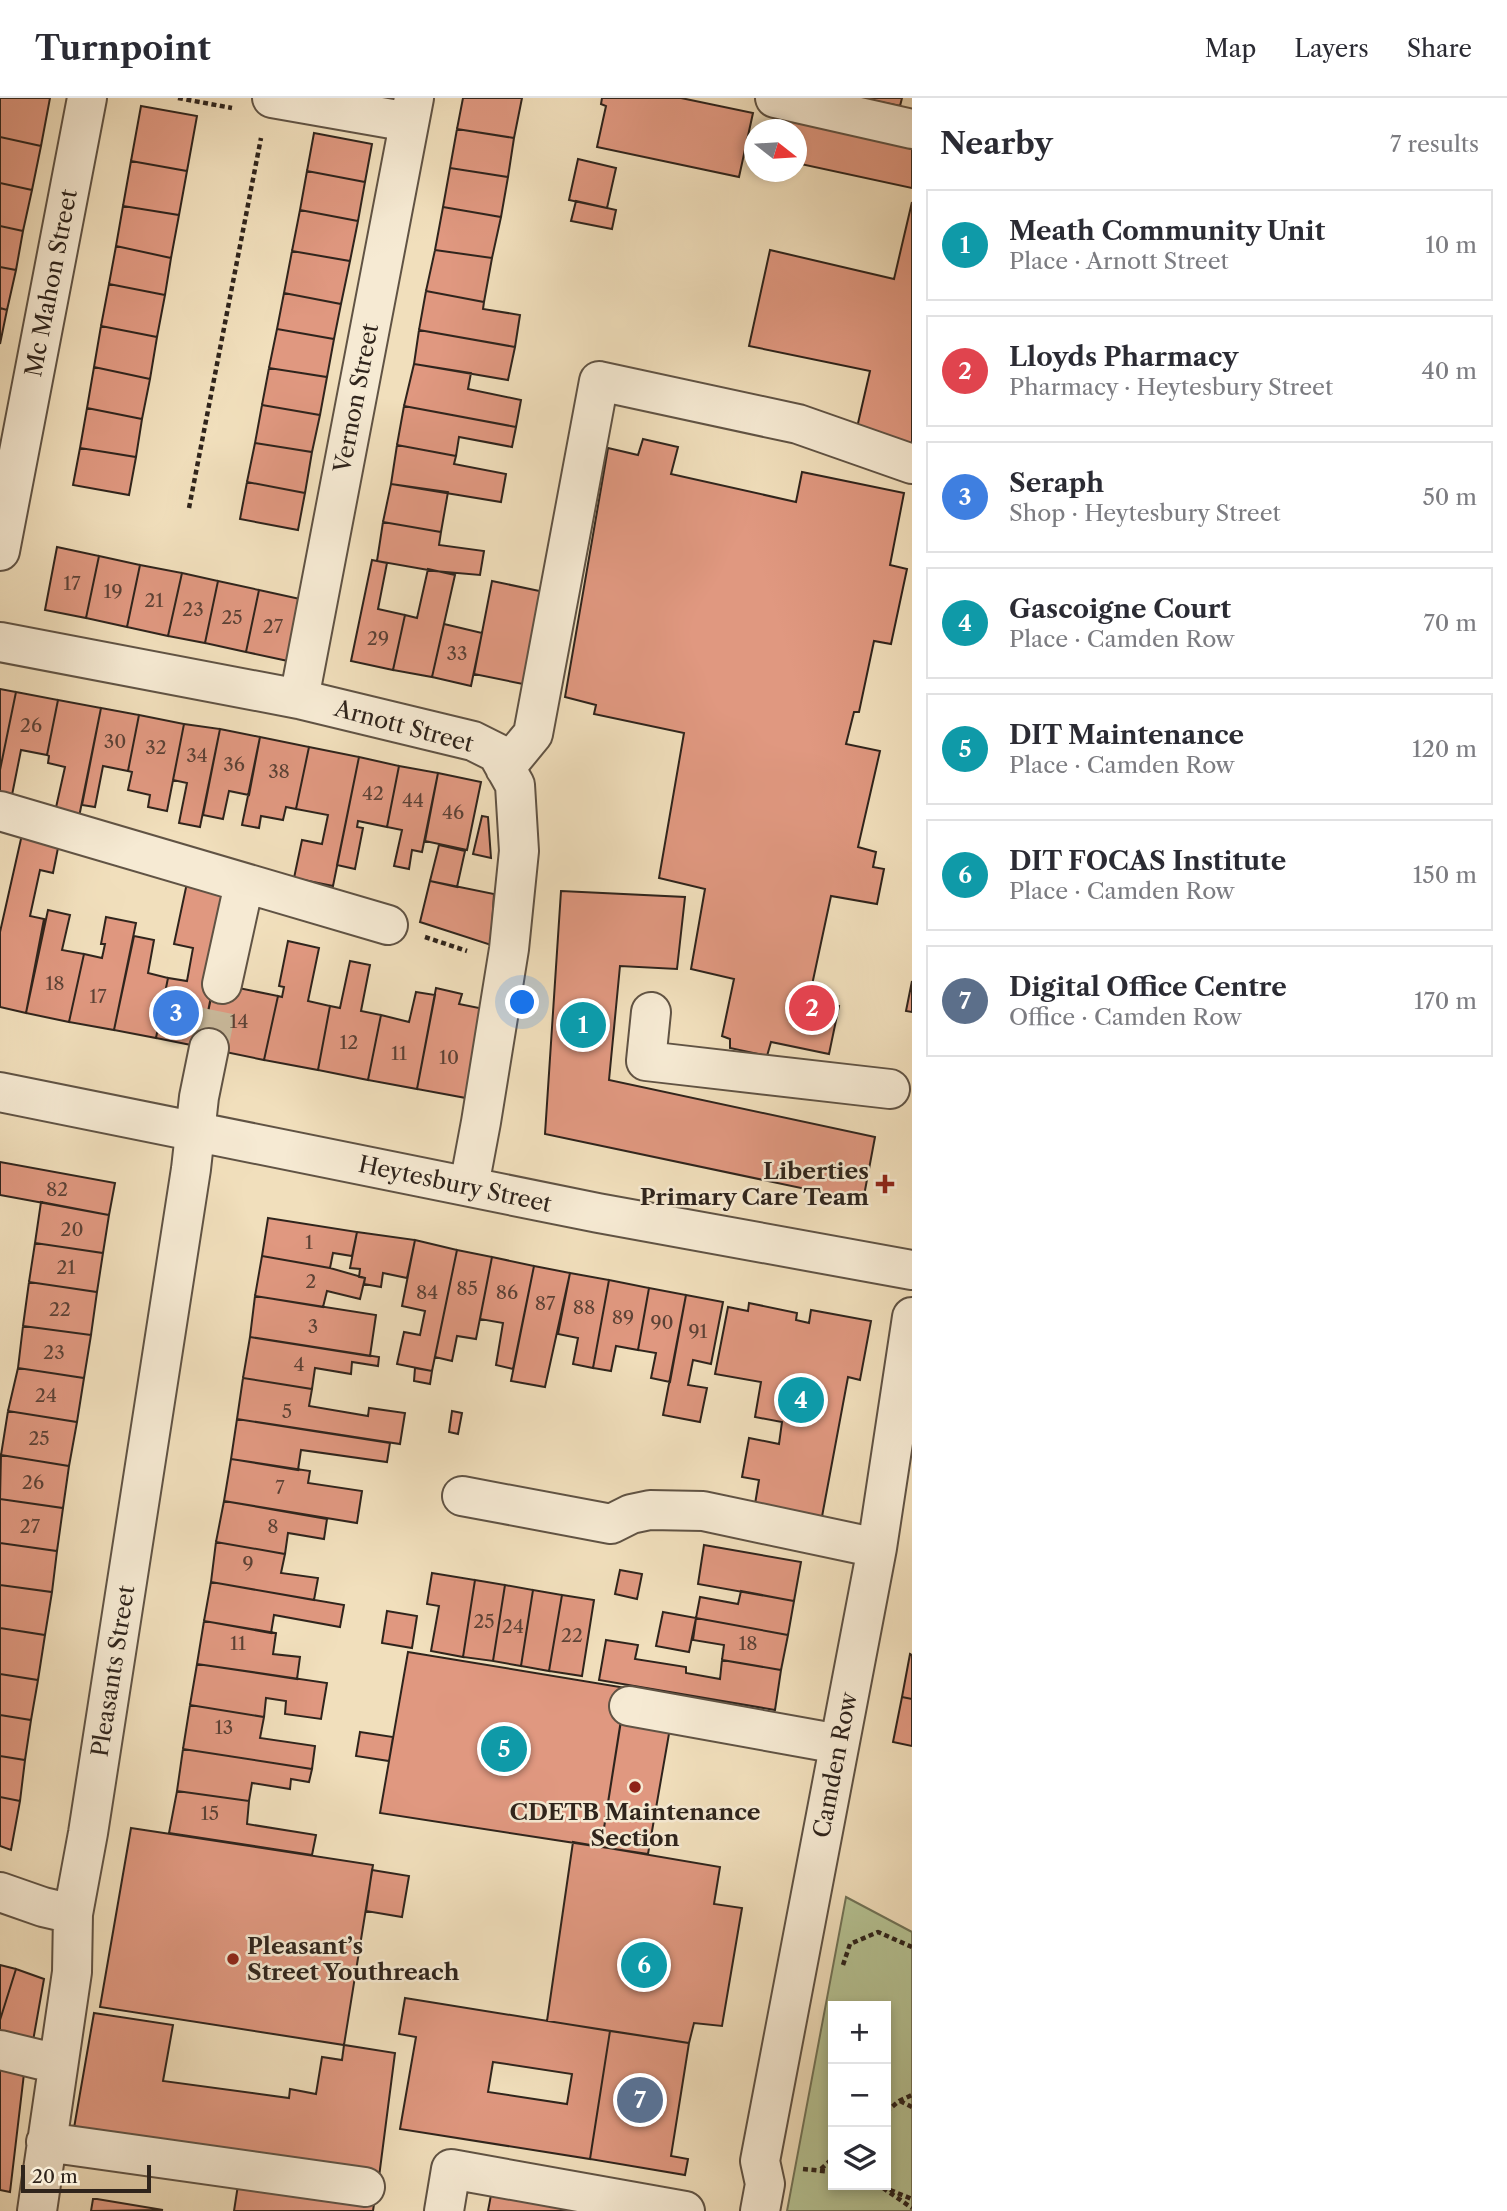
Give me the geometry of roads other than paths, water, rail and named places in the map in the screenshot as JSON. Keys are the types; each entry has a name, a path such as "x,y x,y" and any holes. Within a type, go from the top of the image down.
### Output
{"street":[{"name":"Mc Mahon Street","path":"0,551 87,98"},
{"path":"272,98 412,110"},
{"path":"775,98 912,129"},
{"name":"Vernon Street","path":"299,699 412,110"},
{"path":"505,768 533,734 600,381 798,424 912,464"},
{"name":"Arnott Street","path":"0,642 299,699 473,741 497,753 514,785 519,851 508,957 469,1186"},
{"path":"0,811 388,925"},
{"path":"222,985 244,884"},
{"path":"651,1012 646,1061 890,1089"},
{"name":"Pleasants Street","path":"37,2211 72,1972 73,1914 93,1805 197,1131 198,1097 209,1048"},
{"name":"Heytesbury Street","path":"0,1092 598,1213 912,1270"},
{"name":"Camden Row","path":"760,2211 765,2184 760,2161 834,1842 839,1744 877,1548 912,1317"},
{"path":"462,1496 611,1524 631,1514 650,1510 703,1511 877,1548"},
{"path":"629,1706 839,1744"},
{"path":"0,1892 73,1914"},
{"path":"0,2050 58,2064"},
{"path":"46,2142 365,2187"},
{"path":"444,2211 451,2169 685,2211"}],"tunnel":[{"path":"209,1048 222,984"}],"place":[{"name":"Lloyds Pharmacy","path":"812,1008"},
{"name":"Seraph","path":"176,1013"},
{"name":"Meath Community Unit","path":"583,1025"},
{"name":"Liberties Primary Care Team","path":"885,1184"},
{"name":"Gascoigne Court","path":"801,1400"},
{"name":"DIT Maintenance","path":"504,1749"},
{"name":"CDETB Maintenance Section","path":"635,1787"},
{"name":"Pleasant’s Street Youthreach","path":"233,1959"},
{"name":"DIT FOCAS Institute","path":"644,1965"},
{"name":"Digital Office Centre","path":"640,2100"}]}
